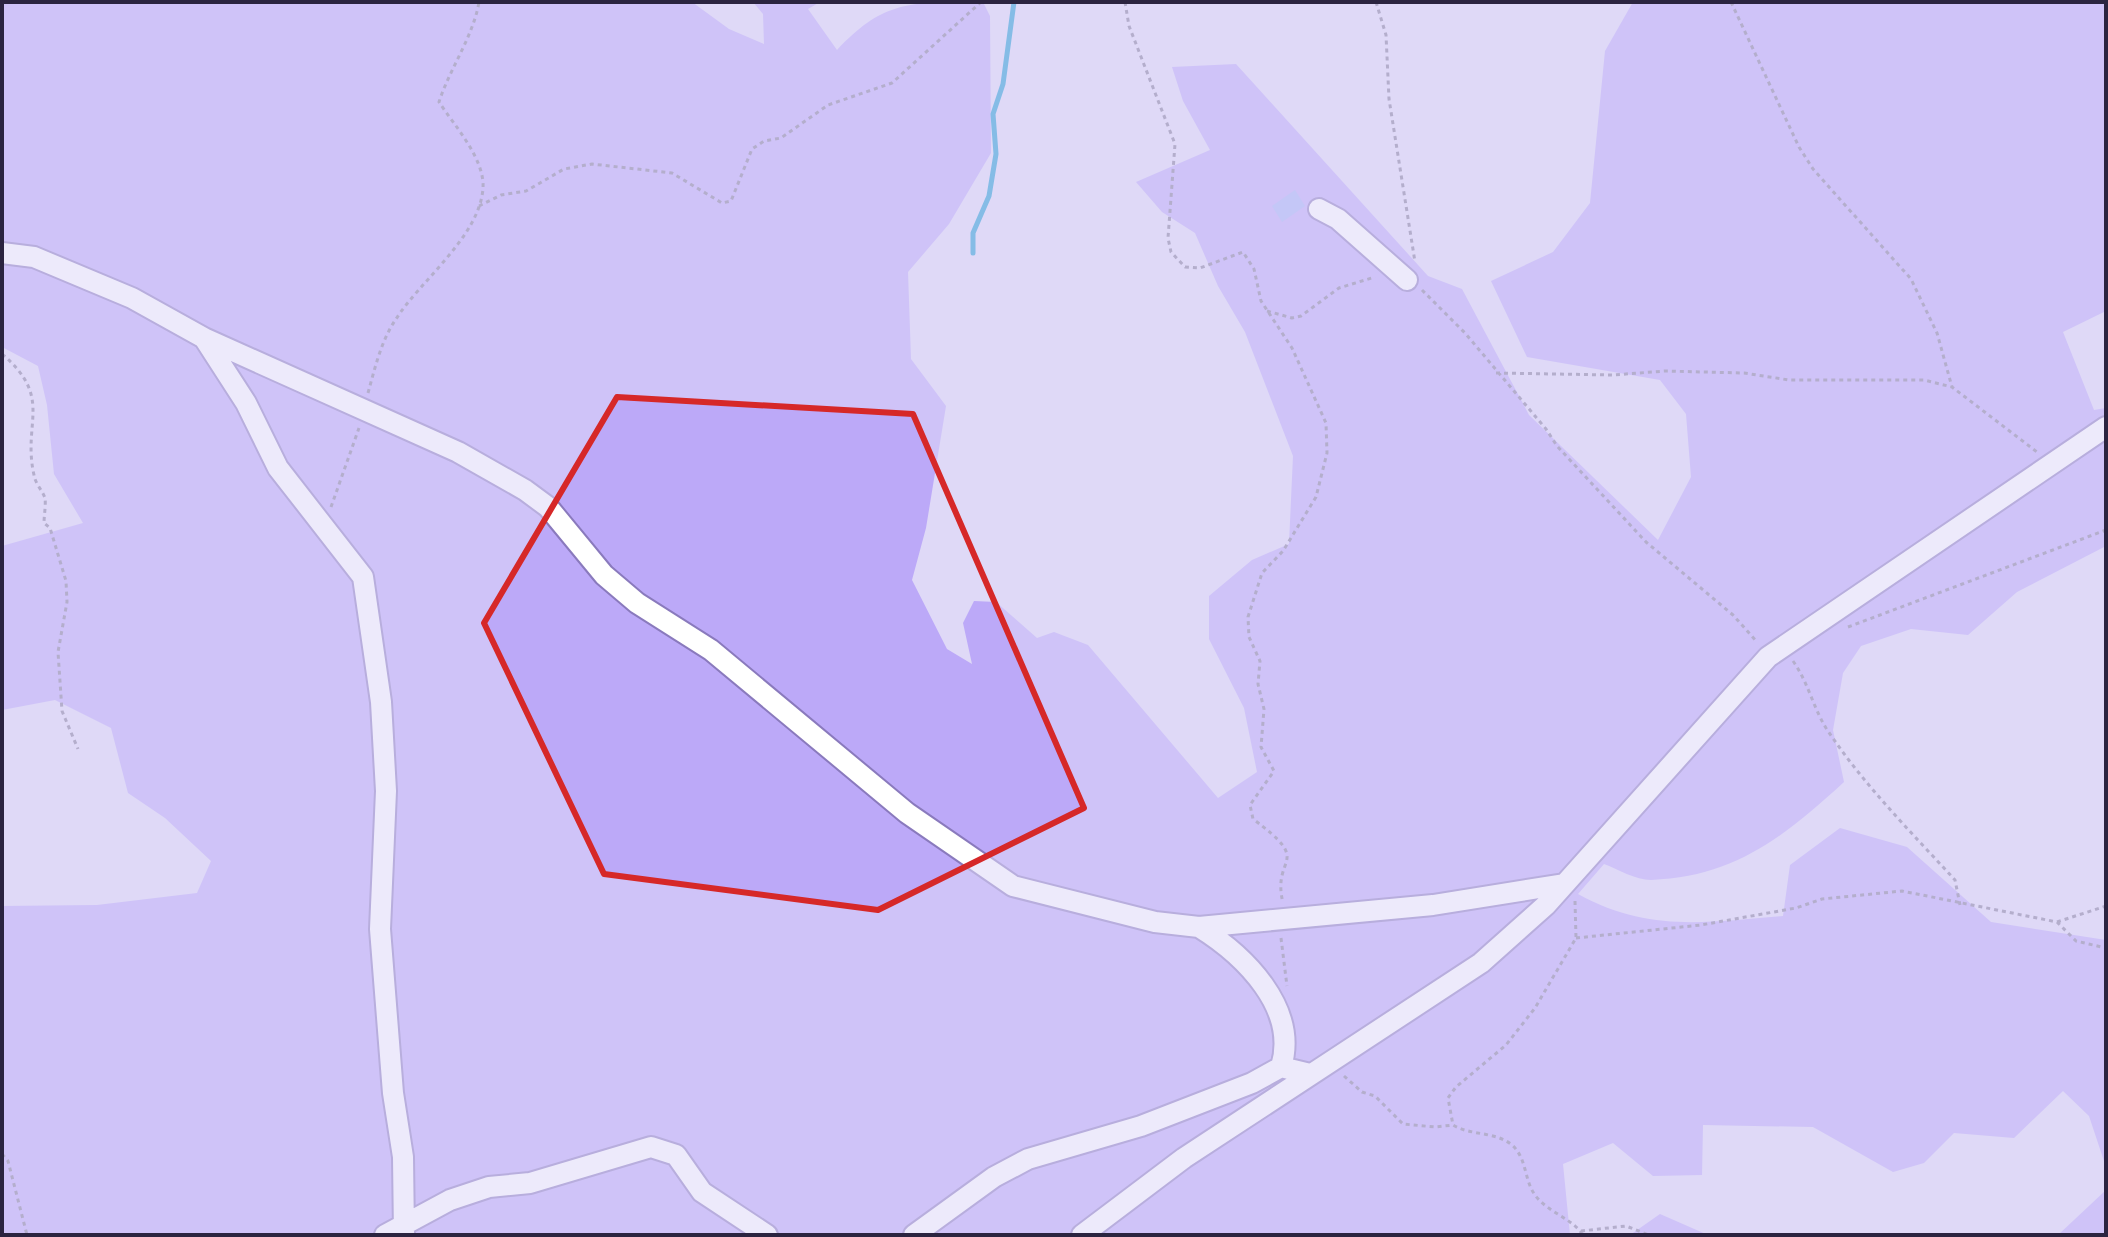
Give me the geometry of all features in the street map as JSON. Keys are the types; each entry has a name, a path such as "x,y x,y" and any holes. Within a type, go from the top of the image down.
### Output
{"street":[{"path":"1319,209 1338,219 1411,282"},
{"path":"2,253 34,257 132,298 204,338 458,452 525,490 548,507 604,575 637,603 711,650 812,730 907,813 992,874 1035,893 1155,922 1199,927 1433,905 1571,877"},
{"path":"204,338 246,403 278,468 363,577 381,702 386,791 380,929 393,1093 403,1157 397,1231"},
{"path":"1082,1235 1184,1158 1481,963 1546,905 1768,657 2106,427"},
{"path":"1199,927 1228,945 1255,975 1278,1012 1286,1051 1281,1067"},
{"path":"914,1235 994,1177 1028,1159 1141,1126 1252,1083 1281,1067 1310,1074"},
{"path":"397,1231 450,1200 489,1187 530,1183 651,1147 676,1155 702,1192 767,1235"}],"path":[{"path":"328,530 332,498 353,453 382,344 394,321 457,244 479,206 484,186 477,164 439,102 453,63 476,23 479,2"},
{"path":"479,206 501,195 526,191 564,169 592,164 672,173 722,203 731,201 752,149 764,141 781,138 828,105 892,83 981,2"},
{"path":"1125,2 1129,26 1175,144 1168,238 1171,252 1185,267 1200,268 1243,252 1254,269 1261,301 1312,386 1326,423 1327,453 1316,497 1283,551 1262,573 1248,617 1249,637 1260,661 1258,684 1264,709 1261,747 1274,771 1250,805 1253,819 1280,839 1289,853 1287,869 1279,888 1285,919 1280,930 1287,986 1278,1012"},
{"path":"1376,2 1386,35 1389,99 1414,244 1411,282"},
{"path":"1731,2 1799,147 1813,169 1911,279 1937,333 1952,387"},
{"path":"1267,311 1292,318 1301,316 1324,297 1360,279 1392,275 1411,282 1465,333 1557,446 1646,542 1733,615 1768,657 1785,651 1813,694 1824,725 1955,880 1960,905"},
{"path":"2,354 19,368 36,403 31,434 34,476 45,498 44,523 50,528 66,581 67,602 58,652 60,697 70,737 78,749"},
{"path":"1496,373 1744,373 1789,380 1924,380 1952,387 2054,462"},
{"path":"1842,629 2106,530"},
{"path":"1453,1125 1448,1098 1520,1029 1576,938 1571,877"},
{"path":"1576,938 1701,925 1796,908 1822,899 1881,891 1902,891 2057,922 2106,906"},
{"path":"2057,922 2076,941 2106,948"},
{"path":"1310,1074 1338,1072 1362,1092 1375,1096 1403,1124 1453,1125 1465,1132 1495,1137 1512,1145 1523,1159 1536,1197 1582,1233 1626,1226 1649,1235"},
{"path":"2,1154 8,1161 27,1235"}],"highlighted area":[{"path":"617,397 913,414 1084,808 878,910 604,874 484,623"}],"shaded area":[{"path":"2,2 692,2 729,29 764,44 763,14 753,2 820,2 808,9 837,50 869,21 900,7 936,2 983,2 990,16 991,153 949,224 908,272 911,359 946,406 926,528 912,580 947,649 972,664 963,623 974,601 996,602 1037,638 1054,632 1088,645 1218,798 1257,772 1244,708 1209,639 1209,596 1252,560 1289,544 1293,456 1245,332 1218,286 1195,233 1162,212 1136,182 1210,150 1183,101 1172,67 1236,64 1428,276 1462,289 1529,415 1658,540 1691,477 1686,414 1660,380 1527,357 1491,281 1553,252 1590,203 1605,51 1633,2 2106,2 2106,311 2063,332 2094,410 2106,408 2106,546 2017,592 1968,635 1911,629 1861,646 1843,673 1833,730 1844,782 1779,836 1733,862 1681,877 1645,880 1604,864 1578,894 1629,915 1654,920 1703,922 1783,916 1790,865 1840,828 1907,847 1991,922 2106,940 2106,1167 2089,1116 2063,1091 2014,1138 1954,1133 1924,1163 1893,1172 1813,1127 1703,1125 1702,1175 1653,1176 1613,1143 1563,1164 1570,1235 2,1235 2,906 97,905 197,893 211,861 165,818 128,793 111,728 55,700 2,710 2,546 83,523 54,474 47,405 38,366 2,347"},
{"path":"2106,1190 2106,1235 2058,1235"},
{"path":"1660,1214 1708,1235 1630,1235"}],"building":[{"path":"1295,190 1305,206 1282,222 1272,206"}],"waterway":[{"path":"973,253 973,233 989,196 996,154 993,114 1003,84 1014,2"}]}
